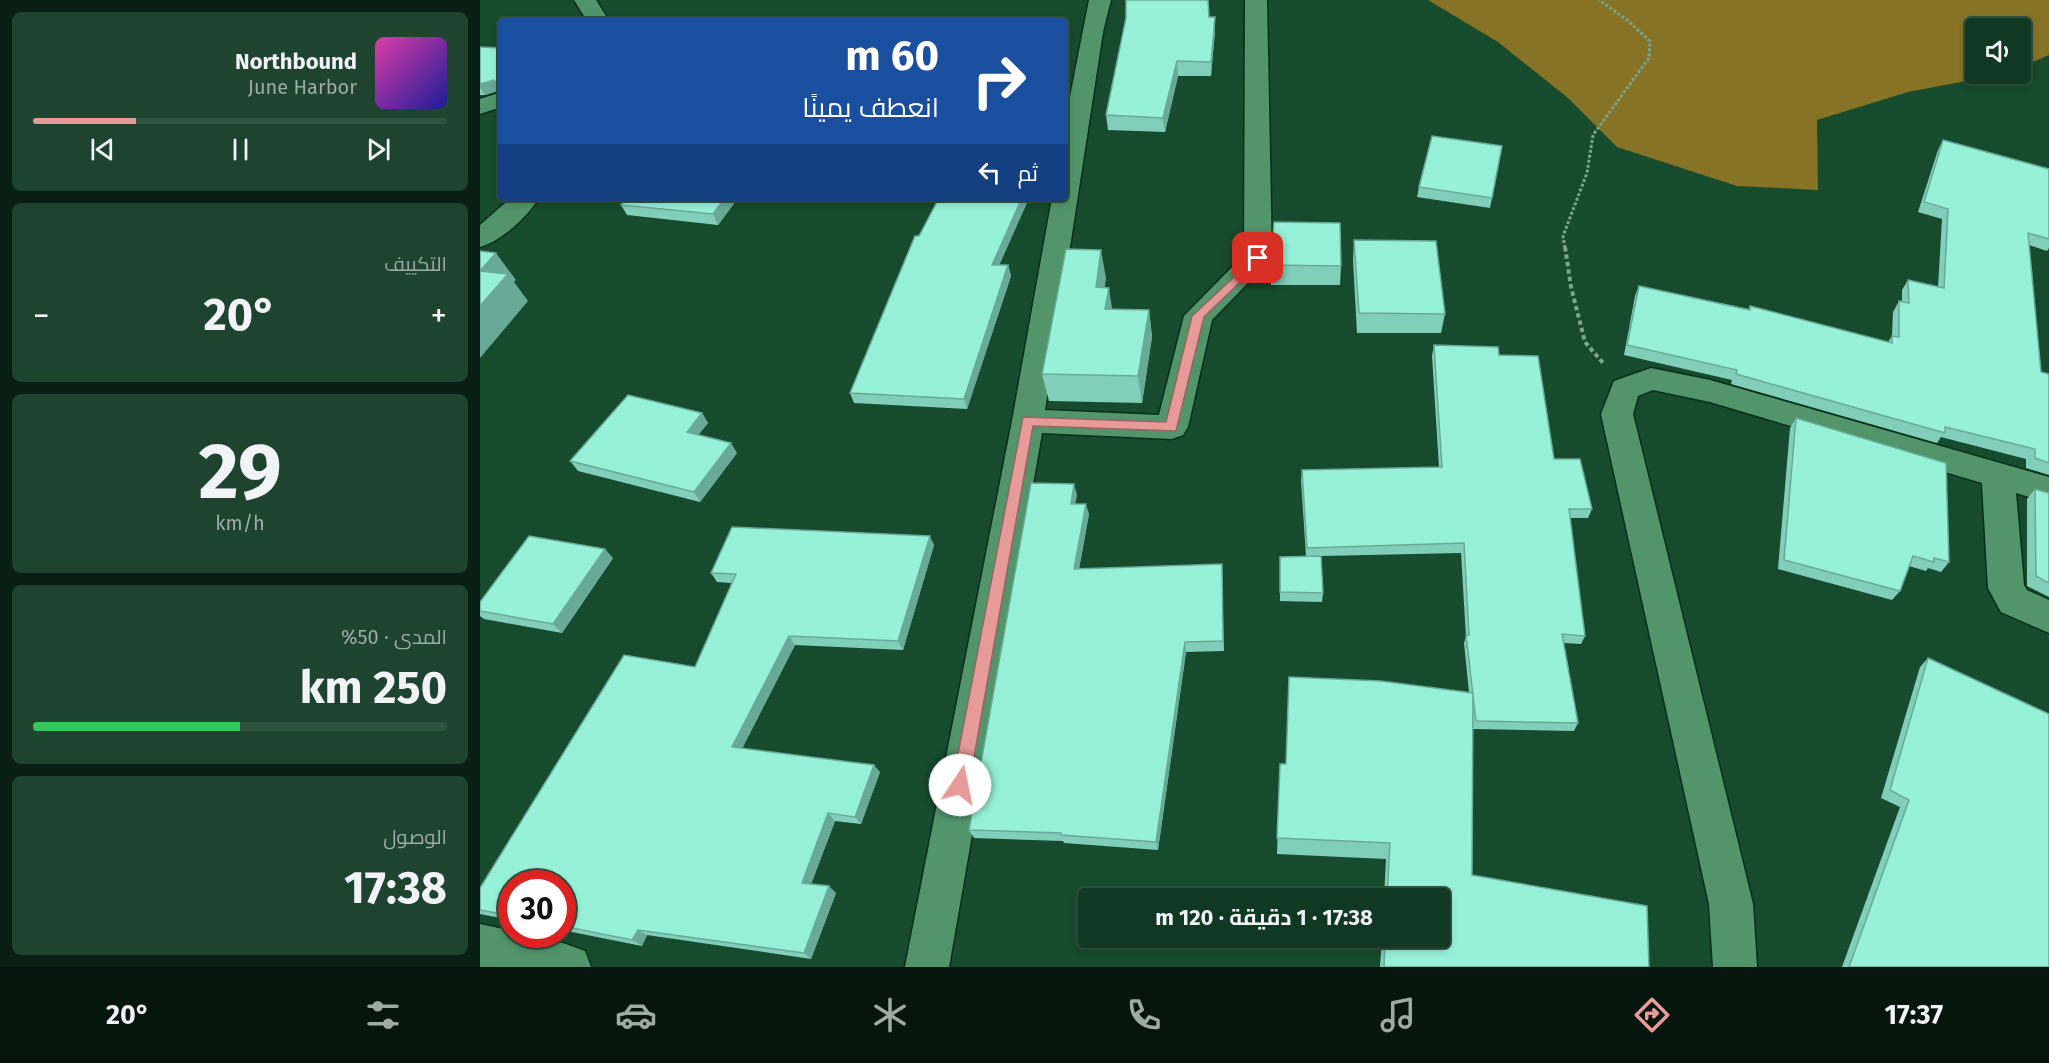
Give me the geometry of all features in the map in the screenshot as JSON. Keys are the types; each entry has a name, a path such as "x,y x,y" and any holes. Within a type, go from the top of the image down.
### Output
{"street":[{"path":"585,0 596,18"},
{"path":"1068,179 1092,32 1100,0"},
{"path":"1028,421 1172,427 1198,316 1258,258 1256,0"},
{"path":"480,107 498,100"},
{"path":"480,238 499,224 523,201"},
{"path":"927,967 1028,421 1064,201"},
{"path":"1735,967 1731,904 1617,414 1625,389 1651,379 1710,391 2049,490"},
{"path":"1998,476 2006,588 2014,601 2049,617"},
{"path":"480,946 569,967"}],"path":[{"path":"1599,0 1626,19 1650,41 1649,58 1630,81 1593,135 1587,173 1563,236 1571,287 1585,342 1625,389"}],"shaded area":[{"path":"1428,0 2049,0 2049,55 2031,63 2031,18 1965,18 1965,81 1908,92 1817,120 1818,190 1737,186 1617,147 1568,98 1498,42"}],"building":[{"path":"1126,0 1208,0 1209,17 1215,17 1211,62 1177,61 1163,118 1106,115 1126,18"},
{"path":"480,47 498,48 498,83 494,80 480,84"},
{"path":"1432,136 1502,146 1492,198 1419,187"},
{"path":"1943,140 2049,169 2049,239 2028,233 2041,372 2049,374 2049,463 2035,458 2035,449 1945,427 1945,433 1736,374 1737,370 1627,345 1639,286 1750,310 1750,306 1892,343 1892,336 1899,337 1899,301 1909,303 1908,280 1944,288 1948,209 1924,202"},
{"path":"624,201 723,201 713,214 621,205"},
{"path":"937,201 1021,201 992,265 1008,265 964,399 850,393 915,236 919,236"},
{"path":"1274,222 1340,223 1341,266 1271,265"},
{"path":"1354,240 1436,241 1445,314 1359,313"},
{"path":"1066,249 1101,250 1096,287 1109,288 1105,309 1149,310 1138,376 1042,374"},
{"path":"480,251 496,253 480,271"},
{"path":"480,271 508,274 480,306"},
{"path":"1434,345 1498,347 1499,355 1538,356 1554,459 1580,459 1592,509 1569,509 1585,636 1562,634 1578,723 1476,721 1466,635 1469,635 1464,543 1307,548 1302,470 1442,467"},
{"path":"628,395 702,413 687,432 731,443 694,492 570,461"},
{"path":"1796,418 1946,463 1949,562 1934,558 1934,562 1913,556 1900,591 1784,560"},
{"path":"1031,483 1074,484 1071,504 1086,504 1074,569 1222,564 1223,641 1185,642 1156,842 1061,835 1061,833 969,830"},
{"path":"2035,489 2049,493 2049,583 2036,576"},
{"path":"732,527 930,536 898,641 789,636 732,747 874,765 855,817 828,813 802,883 829,886 804,953 638,930 632,940 576,929 576,870 498,870 498,913 480,910 480,888 624,655 695,667 736,574 711,573"},
{"path":"529,536 605,549 553,624 480,611 480,602"},
{"path":"1321,556 1323,593 1280,592 1280,557"},
{"path":"1928,658 2049,714 2049,967 1849,967 1909,800 1890,790"},
{"path":"1289,677 1381,681 1473,693 1472,875 1647,906 1649,967 1384,967 1385,948 1450,948 1450,888 1388,888 1390,843 1277,838 1280,764 1286,764"}],"route":[{"path":"960,785 1028,421 1172,427 1198,316 1258,258"}]}
